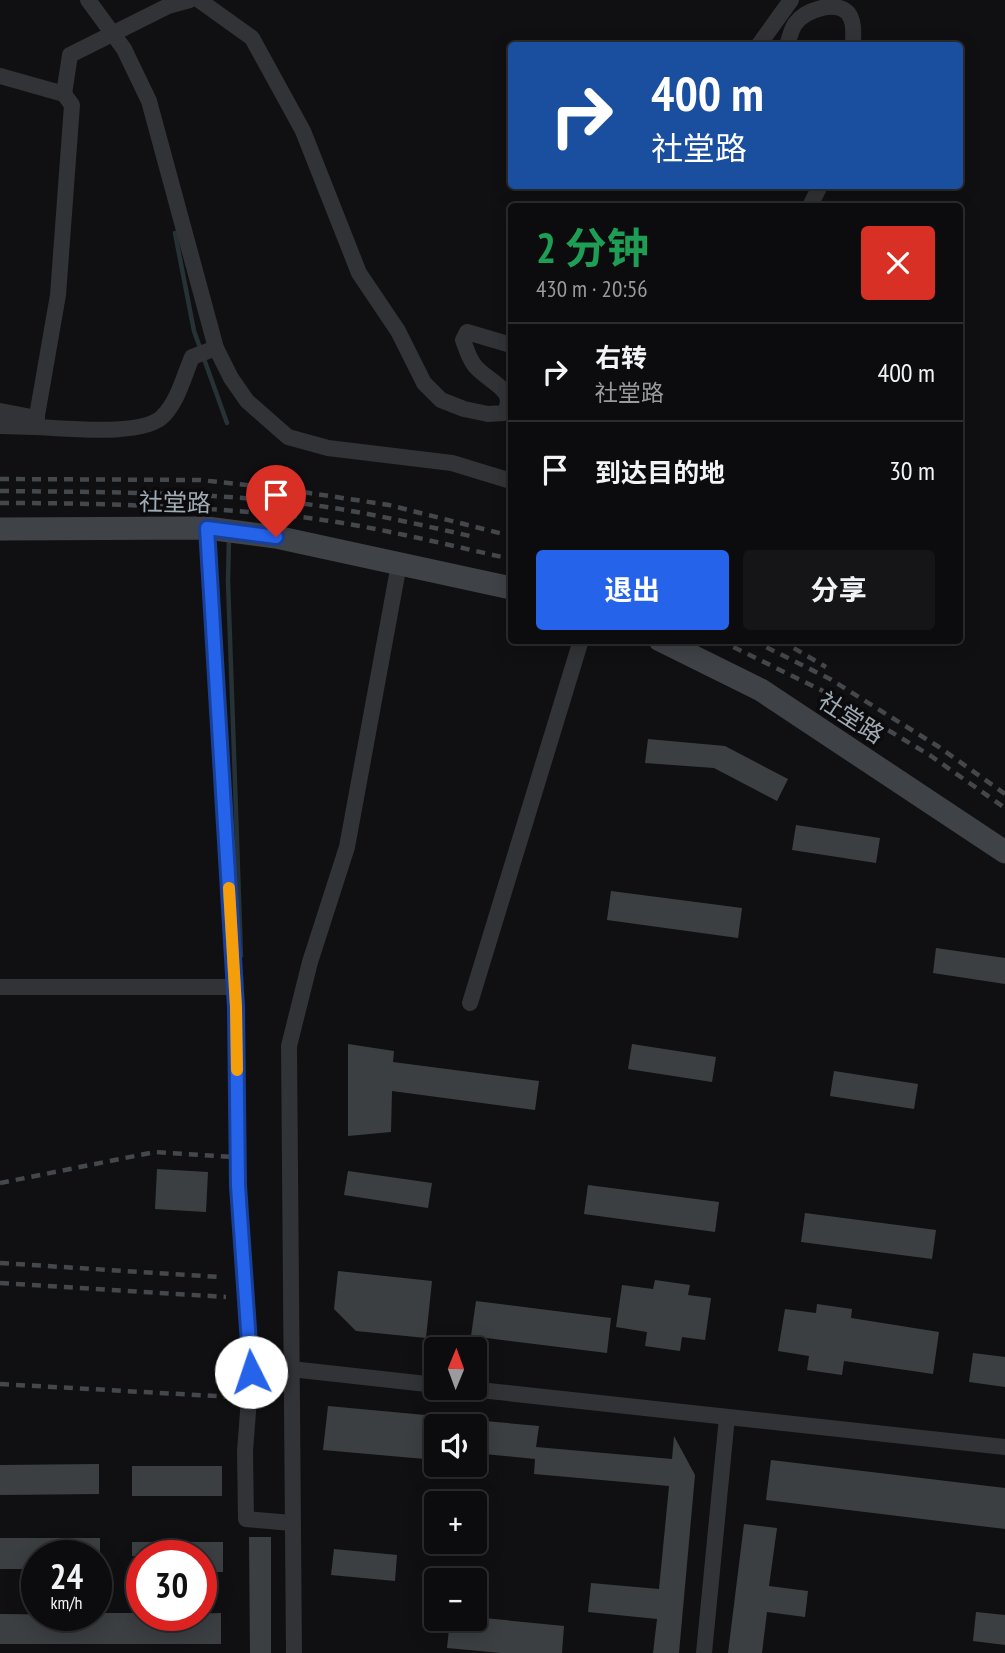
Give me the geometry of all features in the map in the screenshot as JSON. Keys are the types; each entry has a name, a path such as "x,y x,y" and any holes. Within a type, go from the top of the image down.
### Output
{"street":[{"path":"88,0 114,33 149,101 213,349 247,401 288,437 328,448 452,463 508,480"},
{"path":"64,94 70,55 168,6 190,0"},
{"path":"199,0 252,38 303,131 359,273 398,331 424,383 441,400 464,409 488,414 504,413 508,407"},
{"path":"761,42 791,0"},
{"path":"788,42 794,25 808,12 824,4 840,7 847,12 854,27 853,42"},
{"path":"0,76 64,94 72,105 58,295 36,423"},
{"path":"508,344 467,332 463,340 472,363 508,397"},
{"path":"0,426 36,423 126,430 156,423 166,414 192,357 213,349"},
{"path":"0,411 36,423"},
{"path":"207,528 235,987 238,1186 251,1372 245,1451 246,1519 292,1523"},
{"name":"社堂路","path":"0,529 207,528 276,537 508,587"},
{"path":"293,1653 289,1046 310,962 347,847 399,564"},
{"path":"470,1003 580,644"},
{"name":"社堂路","path":"668,644 761,690 1005,852"},
{"path":"0,988 235,987"},
{"path":"291,1369 424,1384"},
{"path":"487,1391 1005,1447"},
{"path":"704,1653 727,1417"}],"building":[{"path":"648,739 725,746 788,779 777,801 714,768 645,763"},
{"path":"796,825 880,838 876,863 792,850"},
{"path":"611,891 742,908 738,938 607,920"},
{"path":"936,948 1005,958 1005,984 933,973"},
{"path":"348,1044 394,1051 393,1062 539,1081 535,1110 392,1091 391,1132 348,1136"},
{"path":"632,1044 716,1057 712,1082 628,1069"},
{"path":"834,1071 918,1084 914,1109 830,1096"},
{"path":"157,1169 208,1172 206,1212 155,1209"},
{"path":"348,1171 432,1183 428,1208 344,1195"},
{"path":"588,1185 719,1202 715,1232 584,1214"},
{"path":"805,1213 936,1230 932,1259 801,1242"},
{"path":"338,1271 432,1281 424,1338 356,1331 334,1309"},
{"path":"655,1280 690,1285 688,1295 711,1298 705,1340 682,1337 680,1351 645,1346 647,1332 616,1327 622,1285 653,1289"},
{"path":"476,1301 611,1318 607,1353 471,1336"},
{"path":"817,1304 852,1309 851,1318 939,1332 933,1374 844,1361 842,1375 807,1370 809,1356 778,1351 785,1309 816,1313"},
{"path":"973,1353 1005,1357 1005,1387 969,1382"},
{"path":"328,1406 424,1415 424,1459 323,1450"},
{"path":"487,1421 539,1426 536,1447 672,1459 674,1436 695,1475 679,1653 653,1653 657,1619 588,1612 591,1583 659,1589 669,1486 534,1474 535,1459 487,1454"},
{"path":"771,1460 1005,1488 1005,1529 766,1500"},
{"path":"99,1464 99,1494 0,1495 0,1465"},
{"path":"132,1466 222,1466 222,1496 132,1496"},
{"path":"744,1524 777,1528 769,1586 808,1591 805,1617 767,1612 762,1653 728,1653"},
{"path":"249,1537 271,1537 271,1653 250,1653"},
{"path":"0,1538 100,1538 21,1540 21,1569 0,1569"},
{"path":"217,1542 223,1542 223,1572 217,1572"},
{"path":"334,1549 397,1555 395,1581 331,1575"},
{"path":"976,1612 1005,1615 1005,1645 973,1641"},
{"path":"112,1613 126,1613 126,1631 217,1631 217,1613 221,1613 221,1644 0,1644 0,1614 21,1614 21,1631 112,1631"},
{"path":"487,1618 564,1626 562,1653 501,1653 447,1648 449,1631 487,1631"}],"waterway":[{"path":"175,233 194,331 227,423"},
{"path":"229,538 228,581 241,956"}],"railway":[{"path":"0,479 200,480 283,489 389,505 508,535"},
{"path":"0,491 149,493 261,499 341,509 470,536"},
{"path":"0,503 146,506 320,519 508,558"},
{"path":"727,644 825,692 931,756 1005,808"},
{"path":"760,644 830,679 939,747 1005,794"},
{"path":"787,644 826,667"},
{"path":"0,1183 155,1152 234,1157"},
{"path":"0,1263 219,1277"},
{"path":"0,1283 226,1297"},
{"path":"0,1384 233,1397"}],"slow traffic":[{"path":"229,888 237,1070"}],"route":[{"path":"251,1372 238,1186 236,1007 207,528 276,537"}]}
